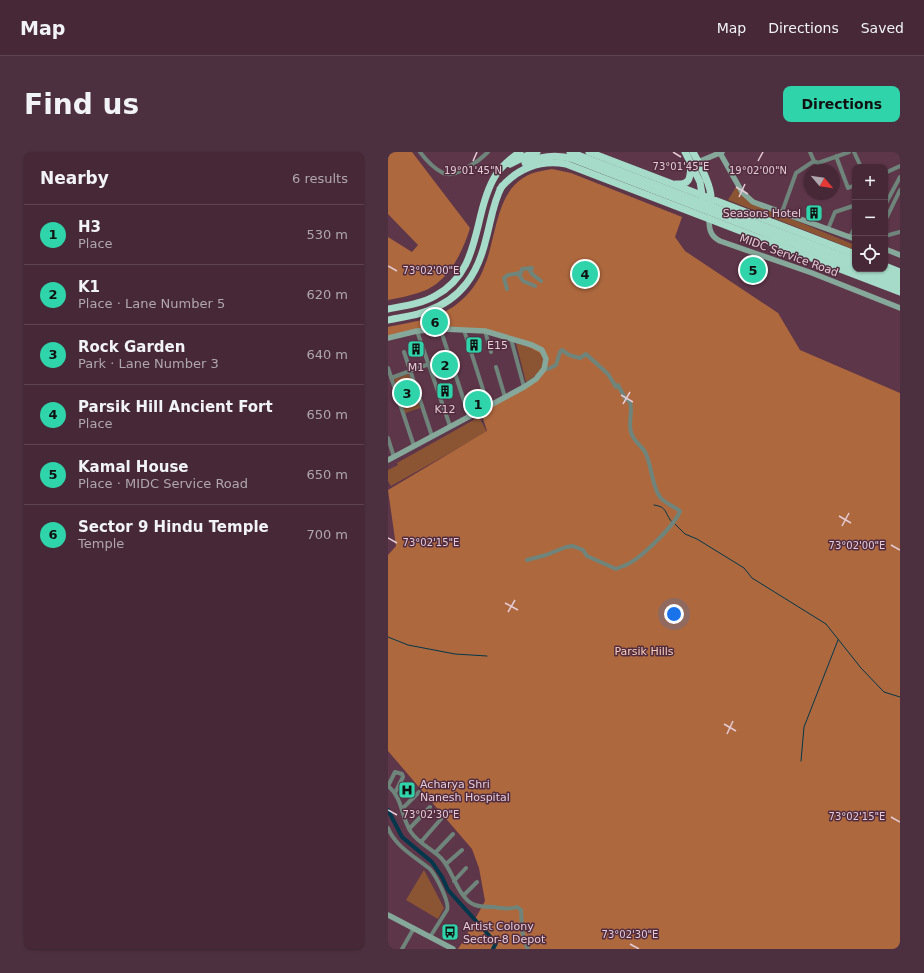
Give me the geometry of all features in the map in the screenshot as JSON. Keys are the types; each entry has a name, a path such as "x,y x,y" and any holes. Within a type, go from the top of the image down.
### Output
{"highway":[{"path":"388,309 428,299 448,287 458,276 470,257 486,197 491,184 505,168 537,152"},
{"path":"570,152 852,260"},
{"path":"589,152 852,253"},
{"path":"685,152 695,163 714,195 724,204"},
{"path":"693,152 704,196 705,217"},
{"path":"523,158 561,156 573,159 852,267"},
{"path":"388,320 433,309 455,296 467,283 482,257 500,189 523,158"},
{"path":"500,189 512,176 527,167 544,163 571,165 900,292"},
{"path":"672,184 683,184 687,182 695,163"},
{"path":"705,217 712,199 706,180"},
{"path":"888,267 900,272"},
{"path":"866,272 900,285"},
{"path":"882,272 900,279"}],"street":[{"path":"420,152 430,164 443,174 449,175 460,172 488,152"},
{"path":"810,152 814,161"},
{"path":"782,212 798,171 814,161 818,163 849,152"},
{"path":"854,152 860,164"},
{"path":"695,163 721,153 746,196 757,204 852,238"},
{"path":"836,156 848,188 852,186"},
{"path":"888,172 900,166"},
{"path":"888,200 900,178"},
{"path":"888,215 900,190"},
{"path":"828,229 835,212 852,206"},
{"name":"MIDC Service Road","path":"705,217 712,235 720,241 812,273 900,308"},
{"path":"888,235 900,232"},
{"path":"888,250 900,255"},
{"path":"507,289 504,278 508,275 521,273 522,269 531,268 532,274 540,281"},
{"path":"518,273 523,281 535,286"},
{"path":"388,338 417,331 443,329 485,331 532,345 542,350 546,359 545,368 536,379 524,387 388,460"},
{"path":"464,330 488,405"},
{"path":"417,331 450,426"},
{"path":"485,331 491,352"},
{"path":"442,337 469,416"},
{"path":"511,339 524,387"},
{"path":"527,560 572,546 583,550 587,556 616,569 628,564 639,556 673,522 680,511 660,498 652,479 646,454 631,434 630,428 632,411 630,402 625,398 618,385 616,387 608,374 586,354 580,358 569,355 562,350 556,365 548,369 545,368"},
{"path":"404,352 432,436"},
{"path":"391,378 429,364"},
{"path":"496,367 505,396"},
{"path":"388,368 414,446"},
{"path":"388,438 394,457"},
{"path":"389,785 395,772 397,771 402,774 403,777 395,793"},
{"path":"389,785 398,786"},
{"path":"389,785 395,793 411,832 446,864 454,881 464,896 474,905 511,909 517,907 521,910 520,921 524,940 528,949"},
{"path":"402,809 419,792"},
{"path":"409,829 430,806"},
{"path":"421,842 441,819"},
{"path":"388,828 398,844 430,869 447,900 447,910 430,937"},
{"path":"435,853 453,834"},
{"path":"446,864 462,850"},
{"path":"454,881 466,868"},
{"path":"464,896 477,882"},
{"path":"388,915 453,949"},
{"path":"403,949 414,928"}],"shaded area":[{"path":"736,187 772,211 852,244 852,249 728,200"},
{"path":"516,343 541,352 543,358 541,370 526,382"},
{"path":"409,374 420,408 405,413 394,379"},
{"path":"479,417 487,432 391,486 388,481 388,470 398,465 397,463"},
{"path":"424,870 444,908 438,919 406,900"}],"green space":[{"path":"388,152 412,152 470,228 458,258 445,276 428,289 418,293 388,300 388,237 412,252 418,245 388,214"},
{"name":"Parsik Hills","path":"552,169 571,173 682,217 675,237 685,251 778,313 800,350 900,393 900,949 458,949 485,901 479,868 472,849 388,751 388,555 396,546 388,490 487,431 481,412 525,389 548,360 538,352 510,337 441,326 388,339 388,327 433,317 450,309 466,296 474,287 483,271 498,218 507,195 514,186 526,176"}],"waterway":[{"path":"654,505 662,507 672,522"},
{"path":"675,524 685,534 697,539 744,568 752,578 826,624 861,668 884,692 900,697"},
{"path":"388,637 408,645 455,654 487,656"},
{"path":"801,761 804,727 838,640"},
{"path":"388,810 402,837 432,862 442,877 448,890 496,943 493,949"}],"place":[{"name":"Seasons Hotel","path":"814,213"},
{"name":"Kamal House","path":"753,270"},
{"name":"Parsik Hill Ancient Fort","path":"585,274"},
{"name":"Sector 9 Hindu Temple","path":"435,322"},
{"name":"E15","path":"474,345"},
{"name":"M1","path":"416,349"},
{"name":"K1","path":"445,365"},
{"name":"K12","path":"445,391"},
{"name":"Rock Garden","path":"407,393"},
{"name":"H3","path":"478,404"},
{"name":"Acharya Shri Nanesh Hospital","path":"407,790"},
{"name":"Artist Colony Sector-8 Depot","path":"450,932"}]}
